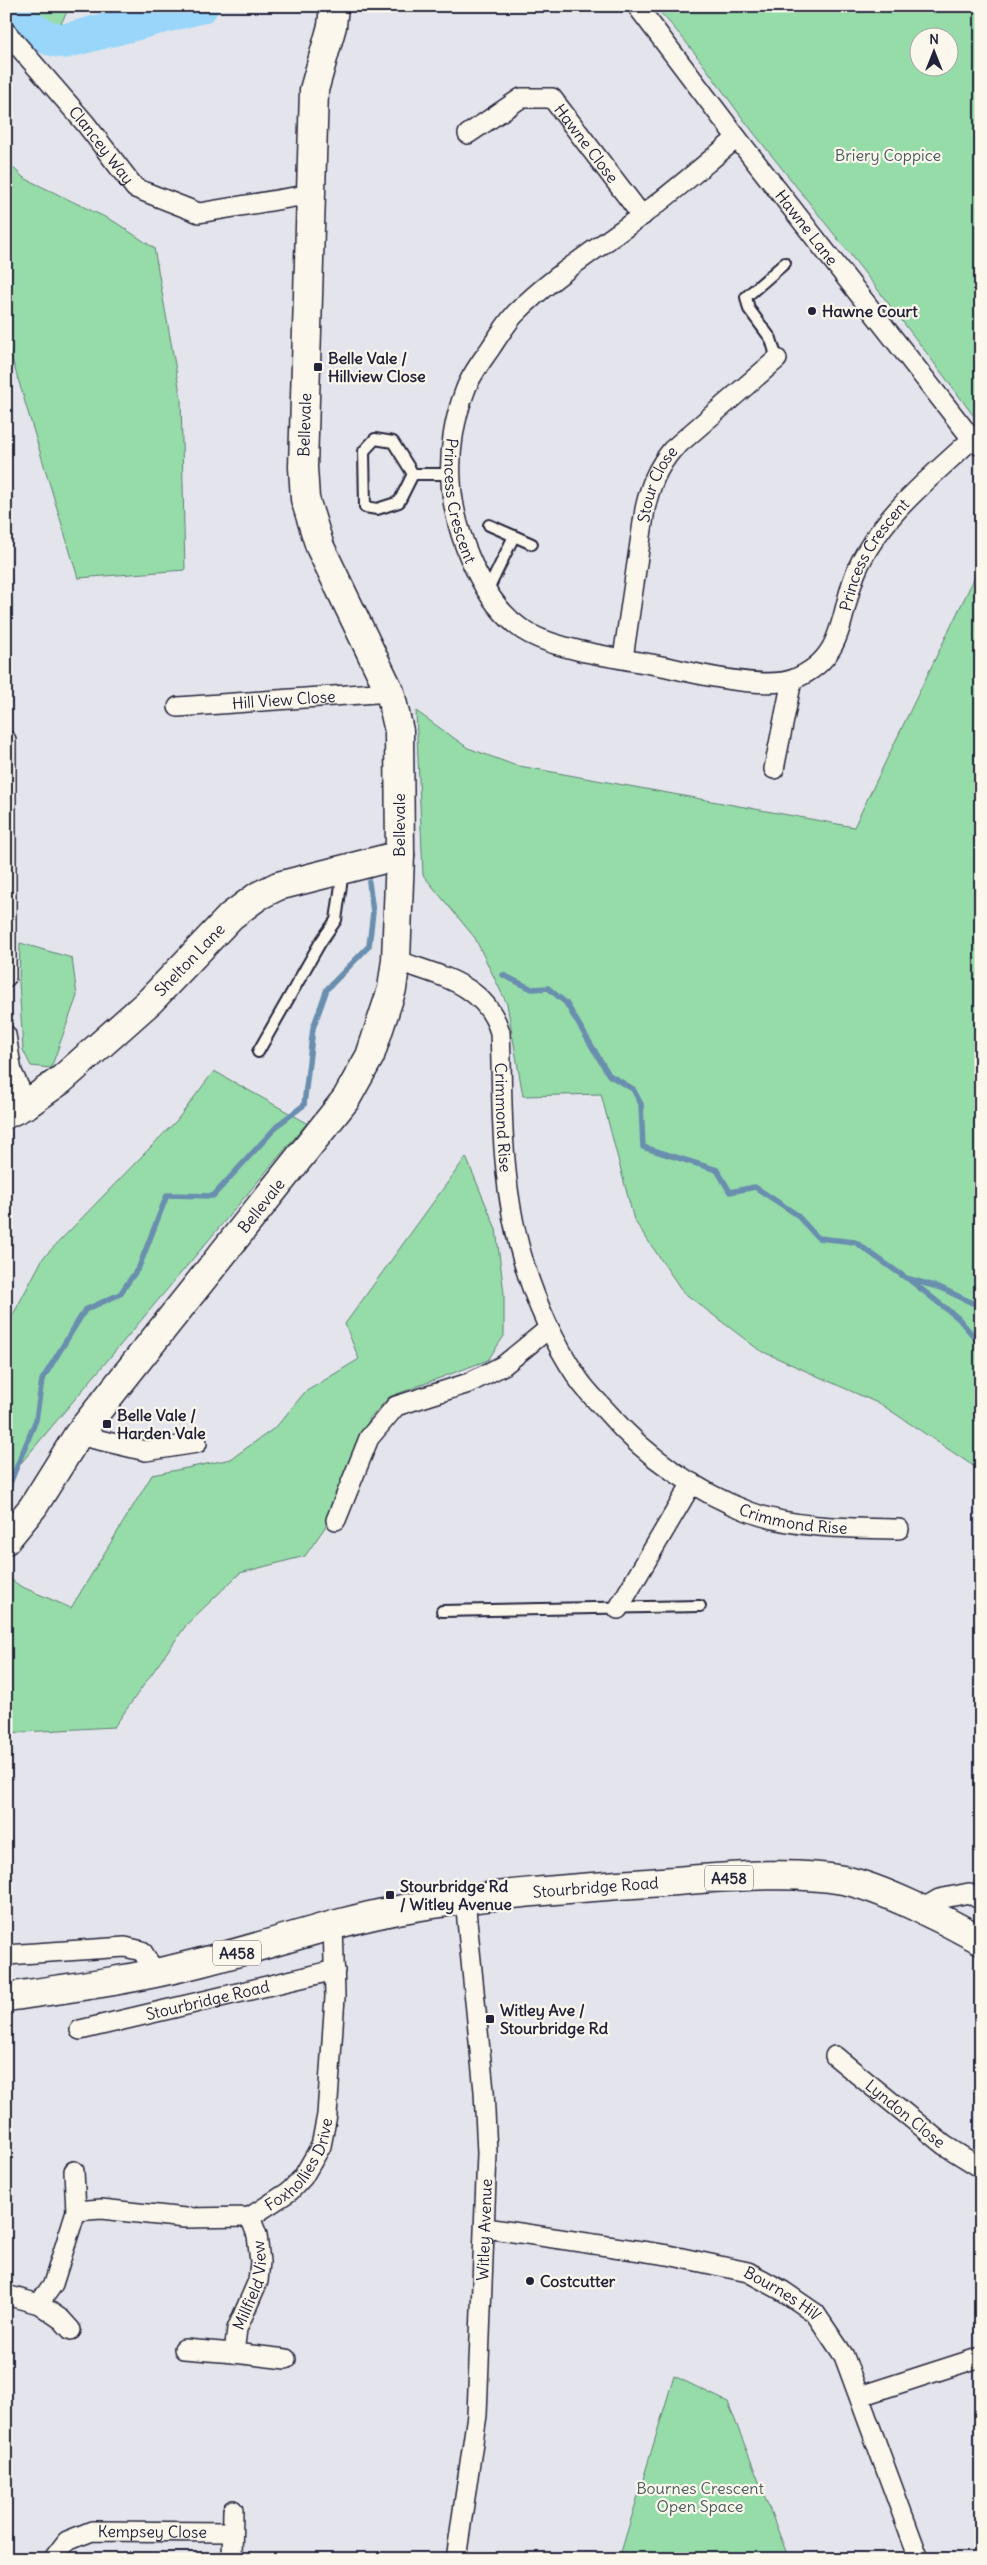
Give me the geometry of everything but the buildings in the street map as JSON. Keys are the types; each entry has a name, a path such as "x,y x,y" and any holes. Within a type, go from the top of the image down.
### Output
{"main road":[{"name":"Bellevale","path":"6,1540 33,1507 78,1435 346,1099 370,1056 392,989 396,960 400,855 399,731 390,692 320,547 305,498 304,432 314,90 332,26 334,6"},
{"name":"Shelton Lane","path":"17,1109 62,1080 150,1001 231,916 258,896 278,886 400,855"},
{"name":"Stourbridge Road","path":"6,1997 92,1985 155,1972 265,1946 333,1923 404,1909 465,1900 649,1883 733,1878 799,1877 844,1880 882,1893 981,1940"}],"street":[{"name":"Hawne Lane","path":"637,6 736,138 976,442"},
{"name":"Clancey Way","path":"6,32 85,123 135,188 199,213 312,194"},
{"name":"Hawne Close","path":"468,134 521,98 552,98 642,216"},
{"name":"Princess Crescent","path":"736,138 642,216 582,258 514,315 481,361 465,389 456,421 451,474 453,504 466,546 492,601 512,623 529,634 552,644 713,677 749,682 792,680 813,668 832,646 841,631 856,574 864,557 899,508 976,442"},
{"name":"Stour Close","path":"623,658 645,509 650,487 661,464 672,450 777,359"},
{"path":"774,769 792,680"},
{"name":"Hill View Close","path":"178,707 390,692"},
{"path":"6,740 6,977"},
{"name":"Crimmond Rise","path":"396,960 462,985 484,1000 495,1017 500,1032 505,1161 514,1219 532,1292 548,1329 578,1378 619,1426 641,1448 692,1484 750,1512 776,1518 845,1528 899,1530"},
{"path":"6,1035 17,1109"},
{"path":"336,1520 369,1438 396,1406 469,1383 504,1365 548,1329"},
{"path":"78,1435 146,1451 197,1443"},
{"path":"618,1609 692,1484"},
{"path":"920,1910 939,1900 969,1893 981,1900"},
{"name":"Witley Avenue","path":"456,2559 477,2415 488,2153 484,2091 465,1900"},
{"name":"Foxhollies Drive","path":"76,2211 101,2209 185,2218 250,2217 290,2191 302,2177 321,2146 327,2115 334,1970 333,1923"},
{"path":"6,1955 125,1947 142,1951 155,1972"},
{"name":"Stourbridge Road","path":"80,2030 334,1970"},
{"name":"Lyndon Close","path":"835,2056 944,2145 981,2168"},
{"path":"40,2304 53,2284 76,2211 74,2171"},
{"name":"Millfield View","path":"234,2352 237,2329 258,2281 260,2262 258,2235 250,2217"},
{"name":"Bournes Hill","path":"486,2228 668,2255 748,2272 783,2291 815,2313 844,2356 920,2559"},
{"path":"6,2296 40,2304 62,2320 71,2330"},
{"name":"Millfield View","path":"184,2349 234,2352 286,2359"},
{"path":"860,2396 981,2358"},
{"path":"232,2510 232,2559"},
{"name":"Kempsey Close","path":"53,2559 67,2541 92,2531 231,2532"}],"lane":[{"path":"777,359 771,338 749,308 746,297 786,263"},
{"path":"375,440 394,442 413,474 400,502 377,509 365,507 364,451 375,440"},
{"path":"413,474 451,474"},
{"path":"489,525 532,544"},
{"path":"487,592 514,536"},
{"path":"258,1052 320,943 336,920 343,870"},
{"path":"442,1611 700,1606"}],"green space":[{"path":"8,6 70,6 52,41 15,16"},
{"name":"Briery Coppice","path":"654,6 981,6 981,426 899,316 757,137 682,37"},
{"path":"6,161 24,178 115,222 154,248 181,398 185,570 78,578 6,339"},
{"path":"981,564 981,1471 882,1405 759,1350 683,1292 634,1220 601,1094 523,1096 507,1004 475,938 423,875 416,711 468,748 514,765 854,827"},
{"path":"20,943 72,958 77,996 51,1068 31,1066 23,1050 19,982"},
{"path":"214,1071 307,1123 6,1481 6,1328 43,1258 177,1120"},
{"path":"466,1157 496,1229 504,1293 504,1336 488,1360 389,1397 370,1418 359,1440 328,1523 305,1556 240,1573 187,1624 114,1727 6,1733 6,1576 20,1586 71,1608 152,1475 231,1459 276,1427 305,1392 359,1359 345,1324"},
{"name":"Bournes Crescent Open Space","path":"674,2376 728,2402 789,2559 619,2559"}],"waterway":[{"path":"8,6 19,19 33,30 49,38 65,41 201,6"},
{"path":"6,1493 36,1420 42,1380 85,1310 120,1294 139,1267 167,1195 213,1196 279,1124 304,1105 313,1028 327,989 369,946 373,912 369,882"},
{"path":"503,975 532,989 548,988 566,1003 609,1075 633,1089 641,1104 643,1147 717,1170 730,1192 755,1187 796,1214 818,1238 855,1242 906,1278 941,1288 981,1307"},
{"path":"911,1281 958,1318 981,1345"}],"place":[{"name":"Hawne Court","path":"812,311"},
{"name":"Belle Vale / Hillview Close","path":"318,367"},
{"name":"Belle Vale / Harden Vale","path":"107,1424"},
{"name":"Stourbridge Rd / Witley Avenue","path":"390,1895"},
{"name":"Witley Ave / Stourbridge Rd","path":"490,2019"},
{"name":"Costcutter","path":"530,2281"}]}
